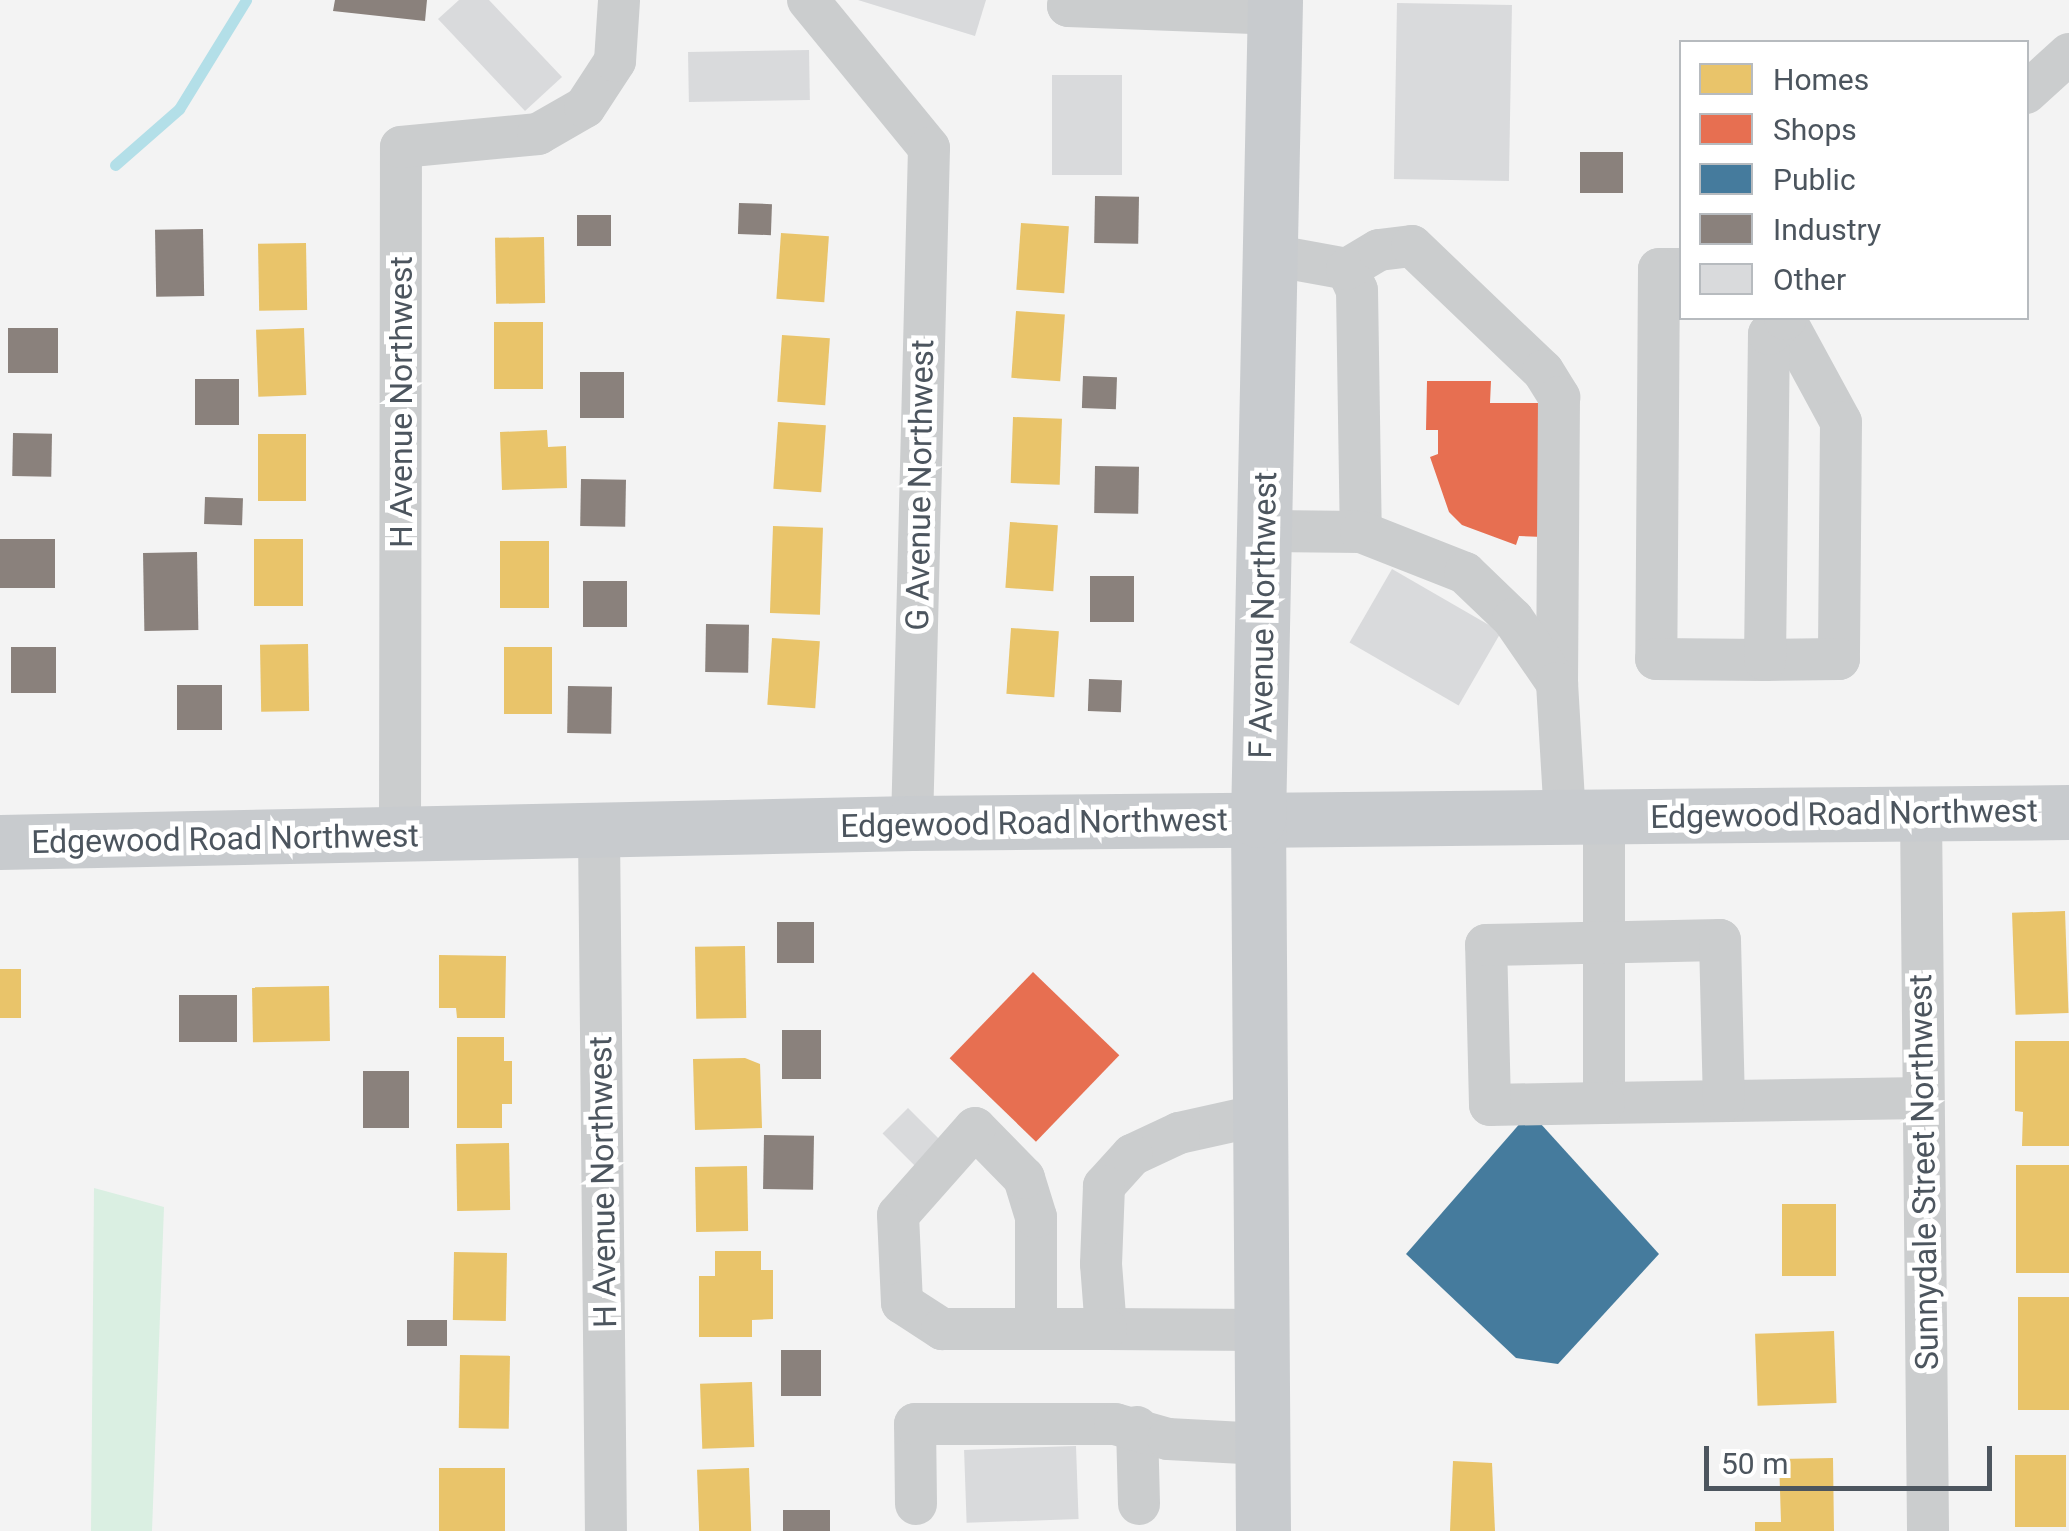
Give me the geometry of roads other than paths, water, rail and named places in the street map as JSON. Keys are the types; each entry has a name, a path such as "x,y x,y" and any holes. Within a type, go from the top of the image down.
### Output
{"main road":[{"name":"F Avenue Northwest","path":"1263,1531 1258,820 1275,7"},
{"name":"Edgewood Road Northwest","path":"0,842 599,833 912,823 2069,812"}],"street":[{"name":"H Avenue Northwest","path":"400,837 401,146 538,134 585,106 615,61 619,0"},
{"name":"G Avenue Northwest","path":"808,0 929,148 912,823"},
{"path":"1069,0 1068,6 1275,7"},
{"path":"2029,90 2069,54"},
{"path":"1270,256 1347,269 1379,250 1412,246 1543,370 1560,397 1557,684 1585,817 1604,942 1604,1102"},
{"path":"1679,268 1659,269 1656,659 1839,660 1841,422 1781,322"},
{"path":"1347,269 1357,290 1361,532"},
{"path":"1766,660 1781,322"},
{"path":"1264,531 1361,532 1465,573 1514,619 1557,684"},
{"name":"Sunnydale Street Northwest","path":"1921,813 1928,1531"},
{"name":"H Avenue Northwest","path":"599,833 606,1531"},
{"path":"1724,1101 1720,940 1486,945 1490,1105 1924,1098"},
{"path":"1106,1330 1104,1186 1132,1155 1166,1139 1260,1115"},
{"path":"1036,1329 1036,1217 1024,1178 975,1128 898,1215 902,1303 942,1329 1262,1330"},
{"path":"916,1504 915,1424 1137,1427 1168,1439 1262,1444"},
{"path":"1137,1427 1138,1504"}],"waterway":[{"path":"115,165 179,109 246,0"}]}
